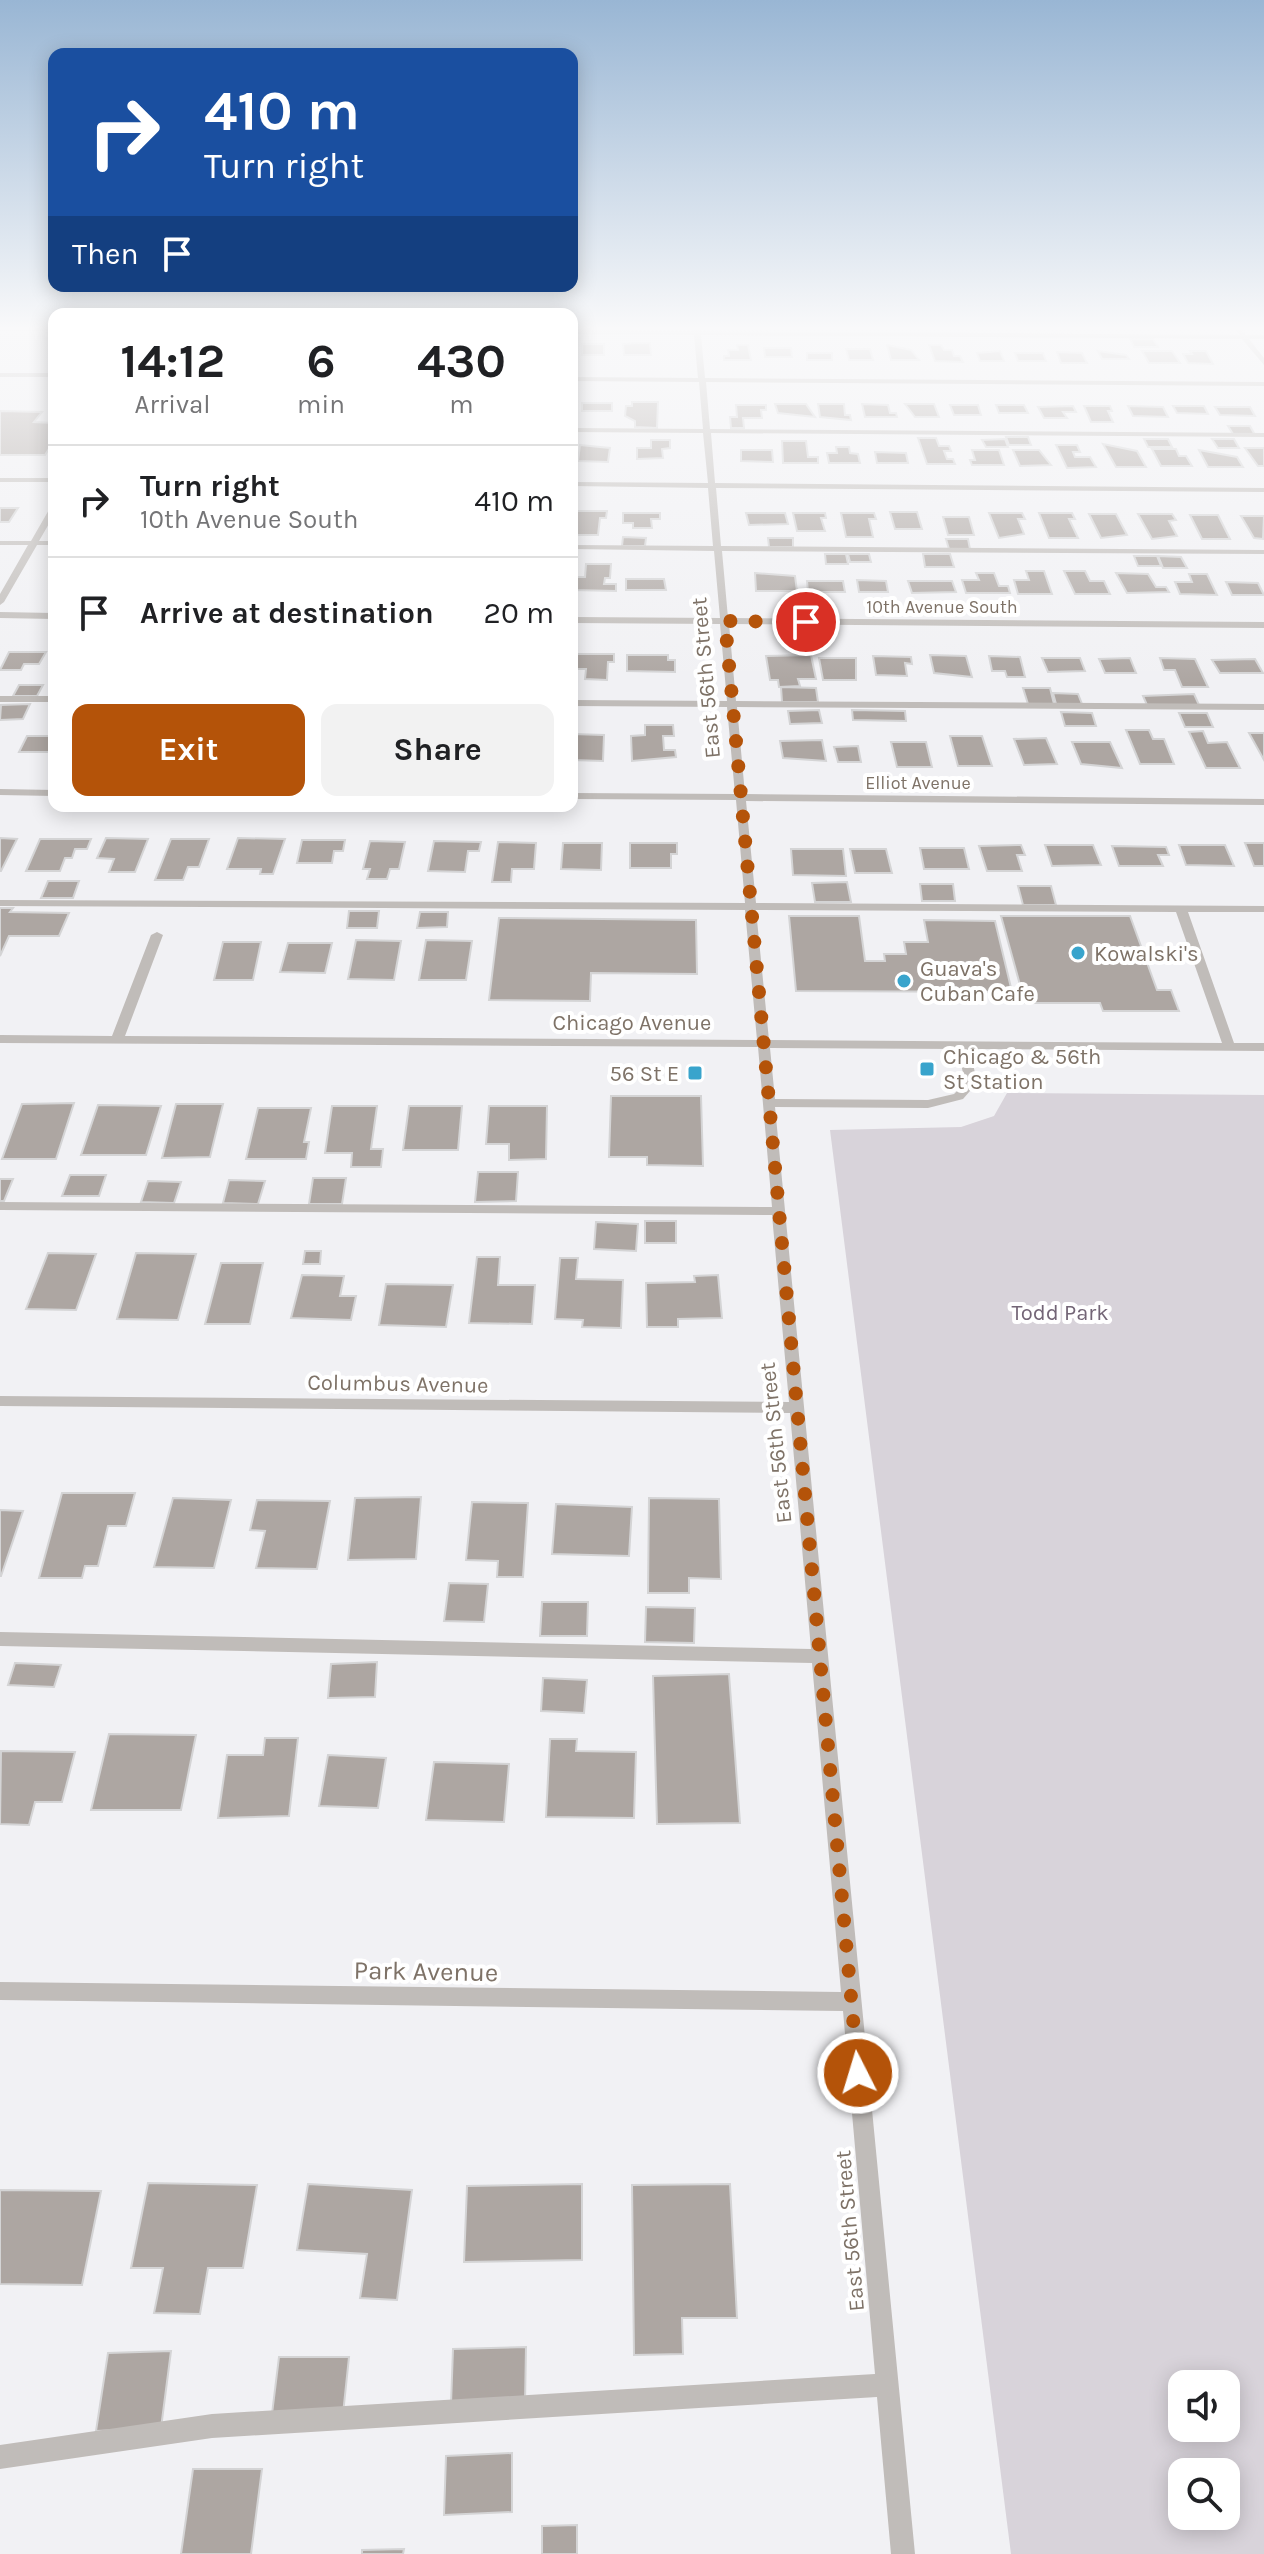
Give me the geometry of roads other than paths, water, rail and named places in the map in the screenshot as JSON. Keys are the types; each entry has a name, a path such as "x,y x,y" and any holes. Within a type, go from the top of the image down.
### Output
{"street":[{"name":"East 56th Street","path":"707,446 903,2554"},
{"path":"0,480 48,480"},
{"path":"578,484 1264,490"},
{"path":"0,602 48,518"},
{"path":"0,543 48,543"},
{"path":"578,547 1264,552"},
{"path":"0,615 48,616"},
{"name":"10th Avenue South","path":"578,620 1264,625"},
{"path":"0,699 48,699"},
{"path":"578,703 1264,707"},
{"path":"0,792 48,793"},
{"name":"Elliot Avenue","path":"578,796 1264,802"},
{"path":"0,903 1264,909"},
{"path":"1181,909 1229,1046"},
{"path":"117,1040 157,935"},
{"name":"Chicago Avenue","path":"0,1039 1264,1047"},
{"path":"769,1103 928,1104 954,1100 967,1092 971,1083 963,1044"},
{"path":"0,1206 778,1211"},
{"name":"Columbus Avenue","path":"0,1401 796,1408"},
{"path":"0,1639 820,1656"},
{"name":"Park Avenue","path":"0,1991 852,2002"},
{"path":"0,2457 212,2426 887,2385"}],"place":[{"name":"Kowalski's","path":"1078,953"},
{"name":"Guava's Cuban Cafe","path":"904,981"},
{"name":"Chicago & 56th St Station","path":"927,1069"},
{"name":"56 St E","path":"695,1073"}],"park label":[{"name":"Todd Park","path":"1060,1312"}]}
